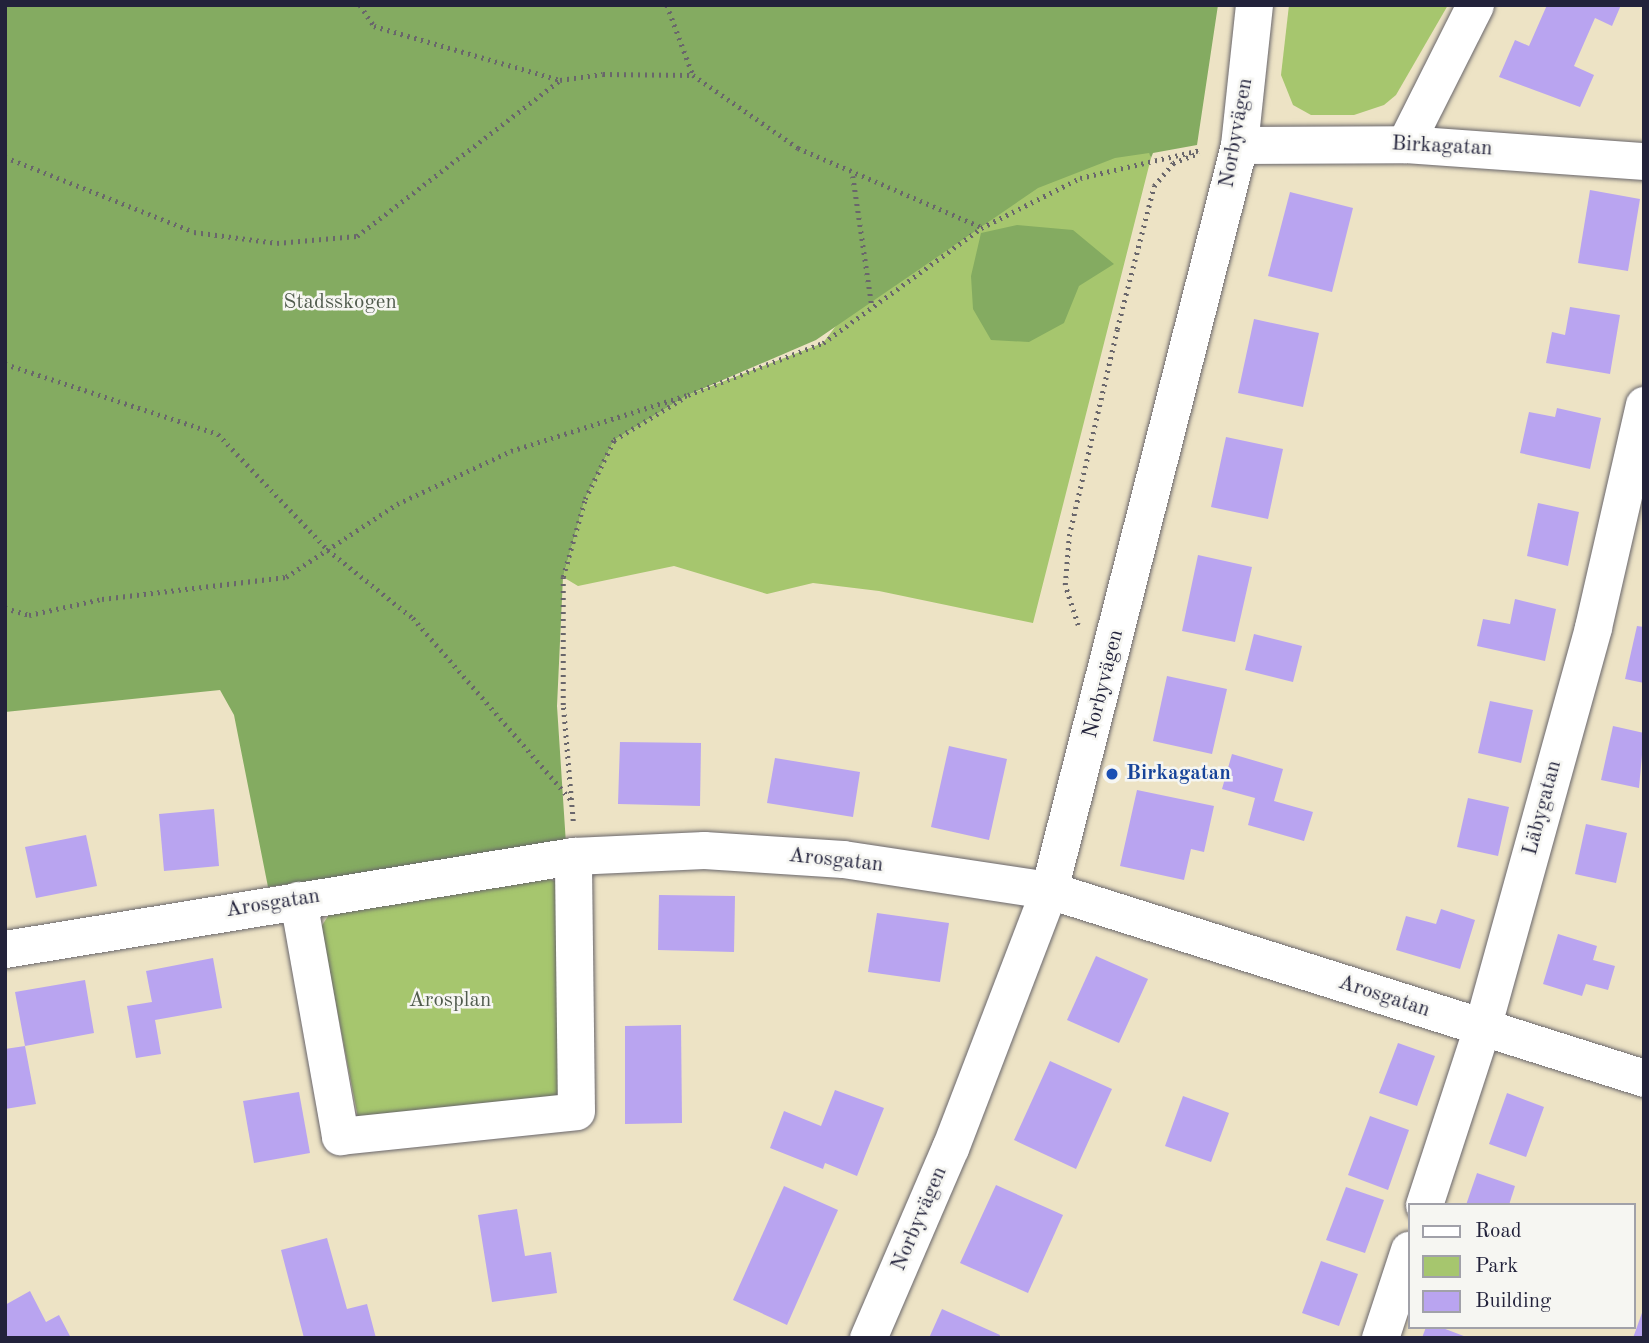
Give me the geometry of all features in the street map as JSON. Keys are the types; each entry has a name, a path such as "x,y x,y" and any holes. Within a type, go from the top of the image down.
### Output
{"street":[{"name":"Norbyvägen","path":"868,1338 950,1148 1049,890 1224,146 1254,5"},
{"path":"1405,144 1475,5"},
{"name":"Birkagatan","path":"1224,146 1405,144 1644,161"},
{"name":"Läbygatan","path":"1425,1203 1482,1028 1593,627 1644,405"},
{"name":"Arosgatan","path":"5,949 573,856 704,850 843,859 1049,890 1644,1078"},
{"path":"298,900 340,1136 576,1111 573,856"},
{"path":"1380,1338 1408,1253"}],"path":[{"path":"360,5 374,26 560,80 603,74 694,75"},
{"path":"667,5 694,75 798,148 853,175 981,228"},
{"path":"5,157 194,232 277,243 357,236 560,80"},
{"path":"5,608 29,615 102,599 286,578 397,504 511,451 688,395 823,343 981,228 1080,178 1224,146"},
{"path":"1080,633 1065,585 1069,536 1154,186 1173,163 1224,146"},
{"path":"853,175 872,307"},
{"path":"5,364 218,433 328,550 413,618 573,802"},
{"path":"573,856 573,802 563,705 563,577 585,499 614,440 688,395"}],"green space":[{"name":"Stadsskogen","path":"5,5 1218,5 1197,145 1153,153 1151,158 1149,153 1115,158 1038,188 816,340 688,395 614,440 585,499 563,577 557,706 566,844 268,887 234,715 220,690 5,712"},
{"path":"1289,5 1448,5 1396,95 1384,105 1354,115 1311,115 1293,105 1281,75"},
{"path":"1144,134 1151,158 1033,623 879,591 813,583 767,594 674,566 578,586 563,577 585,499 614,440 688,395 823,343 872,278 886,221"},
{"path":"1017,225 1073,230 1114,264 1079,286 1064,323 1029,342 991,340 973,309 971,276 981,233"},
{"name":"Arosplan","path":"544,878 563,883 565,1098 359,1123 321,927 332,910"}],"building":[{"path":"1547,5 1621,5 1612,26 1595,18 1574,66 1594,75 1580,107 1499,77 1515,40 1529,46"},
{"path":"1590,190 1640,199 1628,271 1578,263"},
{"path":"1290,192 1353,208 1332,292 1268,276"},
{"path":"1570,307 1620,315 1610,374 1546,363 1552,332 1565,335"},
{"path":"1254,319 1319,333 1303,407 1238,393"},
{"path":"1557,408 1601,418 1590,469 1520,453 1529,412 1555,417"},
{"path":"1226,437 1283,449 1268,519 1211,507"},
{"path":"1538,503 1579,512 1568,566 1527,556"},
{"path":"1198,555 1252,567 1235,642 1182,631"},
{"path":"1515,599 1556,609 1545,661 1477,646 1483,619 1510,624"},
{"path":"1637,626 1644,627 1644,683 1625,679"},
{"path":"1254,634 1302,646 1293,682 1245,670"},
{"path":"1167,676 1227,689 1212,754 1153,741"},
{"path":"1490,701 1533,710 1521,763 1478,753"},
{"path":"1613,726 1644,733 1639,788 1601,780"},
{"path":"620,742 701,743 700,806 618,804"},
{"path":"949,746 1007,759 989,840 931,827"},
{"path":"1232,754 1283,769 1274,801 1313,812 1304,841 1248,825 1255,798 1222,789"},
{"path":"775,758 860,772 853,817 767,803"},
{"path":"1137,790 1214,806 1204,852 1191,849 1184,880 1120,866"},
{"path":"1468,798 1509,807 1498,856 1457,847"},
{"path":"214,809 219,866 164,871 159,814"},
{"path":"1586,824 1627,833 1616,883 1575,874"},
{"path":"86,835 97,886 36,898 25,847"},
{"path":"659,895 735,896 734,952 658,950"},
{"path":"1441,909 1475,920 1460,969 1396,950 1406,916 1436,924"},
{"path":"877,913 949,923 940,982 868,972"},
{"path":"1558,934 1597,946 1593,960 1615,966 1608,990 1586,984 1582,996 1543,984"},
{"path":"1096,956 1148,979 1119,1043 1067,1020"},
{"path":"213,958 222,1008 155,1020 161,1054 136,1058 127,1006 152,1002 146,971"},
{"path":"85,980 94,1033 25,1046 15,992"},
{"path":"681,1025 682,1123 625,1124 625,1026"},
{"path":"1398,1043 1435,1056 1417,1106 1379,1093"},
{"path":"25,1046 36,1104 5,1109 5,1049"},
{"path":"1050,1061 1112,1089 1076,1169 1014,1140"},
{"path":"835,1090 884,1108 857,1176 825,1163 823,1169 770,1148 784,1111 821,1126"},
{"path":"299,1092 310,1153 254,1163 243,1101"},
{"path":"1507,1093 1544,1107 1526,1157 1489,1144"},
{"path":"1183,1096 1229,1113 1211,1162 1165,1146"},
{"path":"1370,1116 1409,1130 1388,1190 1348,1175"},
{"path":"1477,1173 1515,1186 1510,1203 1467,1203"},
{"path":"996,1185 1063,1215 1028,1293 960,1263"},
{"path":"784,1186 838,1210 787,1325 733,1300"},
{"path":"1346,1187 1384,1200 1365,1253 1326,1240"},
{"path":"517,1209 525,1256 551,1252 557,1293 492,1302 478,1215"},
{"path":"327,1238 347,1309 367,1304 376,1338 304,1338 281,1250"},
{"path":"1321,1261 1358,1274 1339,1326 1302,1313"},
{"path":"30,1291 46,1322 59,1315 71,1338 5,1338 5,1305"},
{"path":"942,1309 1000,1335 999,1338 929,1338"},
{"path":"1643,1310 1644,1338 1633,1338"},
{"path":"1425,1329 1445,1329 1469,1338 1422,1338"}],"place":[{"name":"Birkagatan","path":"1112,774"}]}
